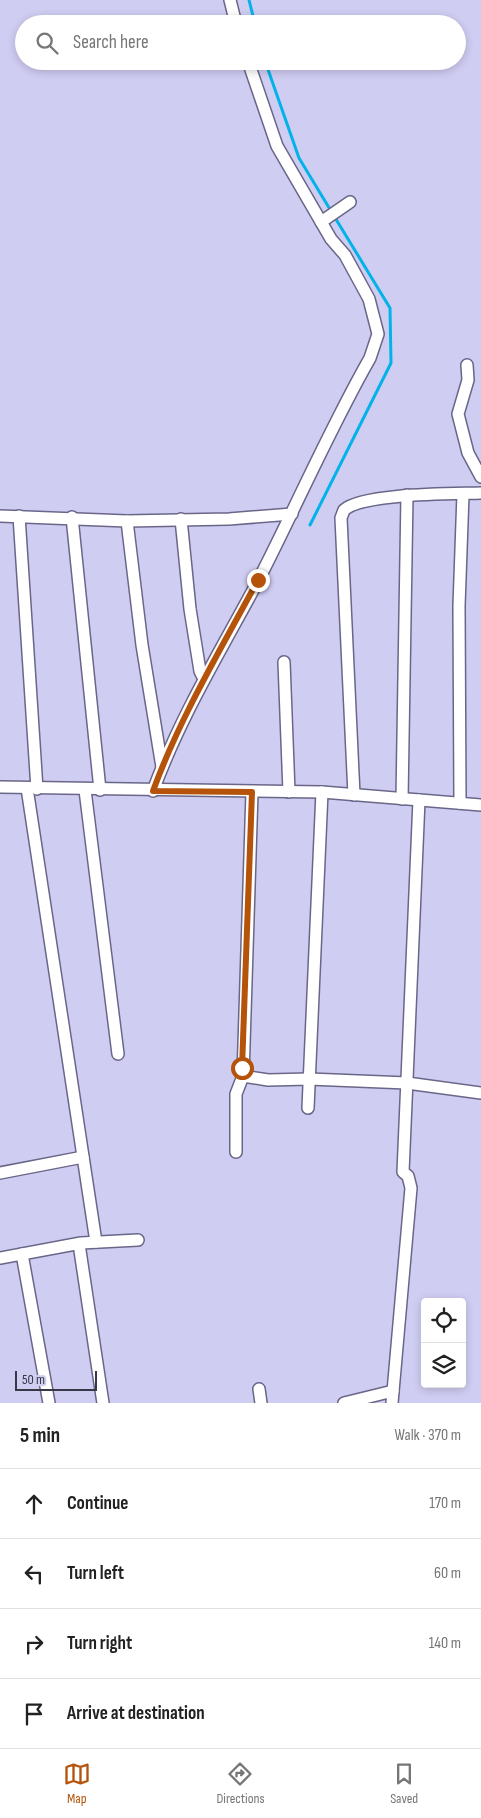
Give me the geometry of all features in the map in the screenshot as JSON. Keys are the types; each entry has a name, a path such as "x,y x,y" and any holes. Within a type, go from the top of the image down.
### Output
{"street":[{"path":"230,0 234,15"},
{"path":"153,791 162,767 204,679 292,514 370,358 378,334 369,299 345,255 329,216 277,146 251,70"},
{"path":"329,216 350,202"},
{"path":"468,365 468,380 458,414 468,453 481,477"},
{"path":"354,795 341,518 344,510 349,506 407,495 481,493"},
{"path":"460,803 459,606 463,494"},
{"path":"402,799 407,495"},
{"path":"0,516 72,517 126,521 229,519 292,514"},
{"path":"19,516 32,788 96,1242"},
{"path":"72,517 100,790"},
{"path":"181,519 190,609 200,671 204,679"},
{"path":"126,521 142,645 162,767"},
{"path":"284,662 289,792"},
{"path":"0,787 85,790 322,792 481,805"},
{"path":"85,790 118,1054"},
{"path":"236,1152 236,1094 243,1076 252,792"},
{"path":"308,1108 322,792"},
{"path":"392,1403 410,1195 408,1176 403,1172 419,800"},
{"path":"243,1076 268,1080 309,1079 407,1083 481,1093"},
{"path":"0,1173 83,1157"},
{"path":"0,1258 79,1244 138,1240"},
{"path":"79,1244 103,1403"},
{"path":"22,1254 49,1403"},
{"path":"259,1389 261,1403"},
{"path":"344,1403 393,1391"}],"waterway":[{"path":"249,0 253,15"},
{"path":"268,70 299,158 331,211"},
{"path":"310,525 391,363 390,308 334,216"}],"route":[{"path":"242,1068 252,792 153,791 162,767 204,679 258,580"}]}
